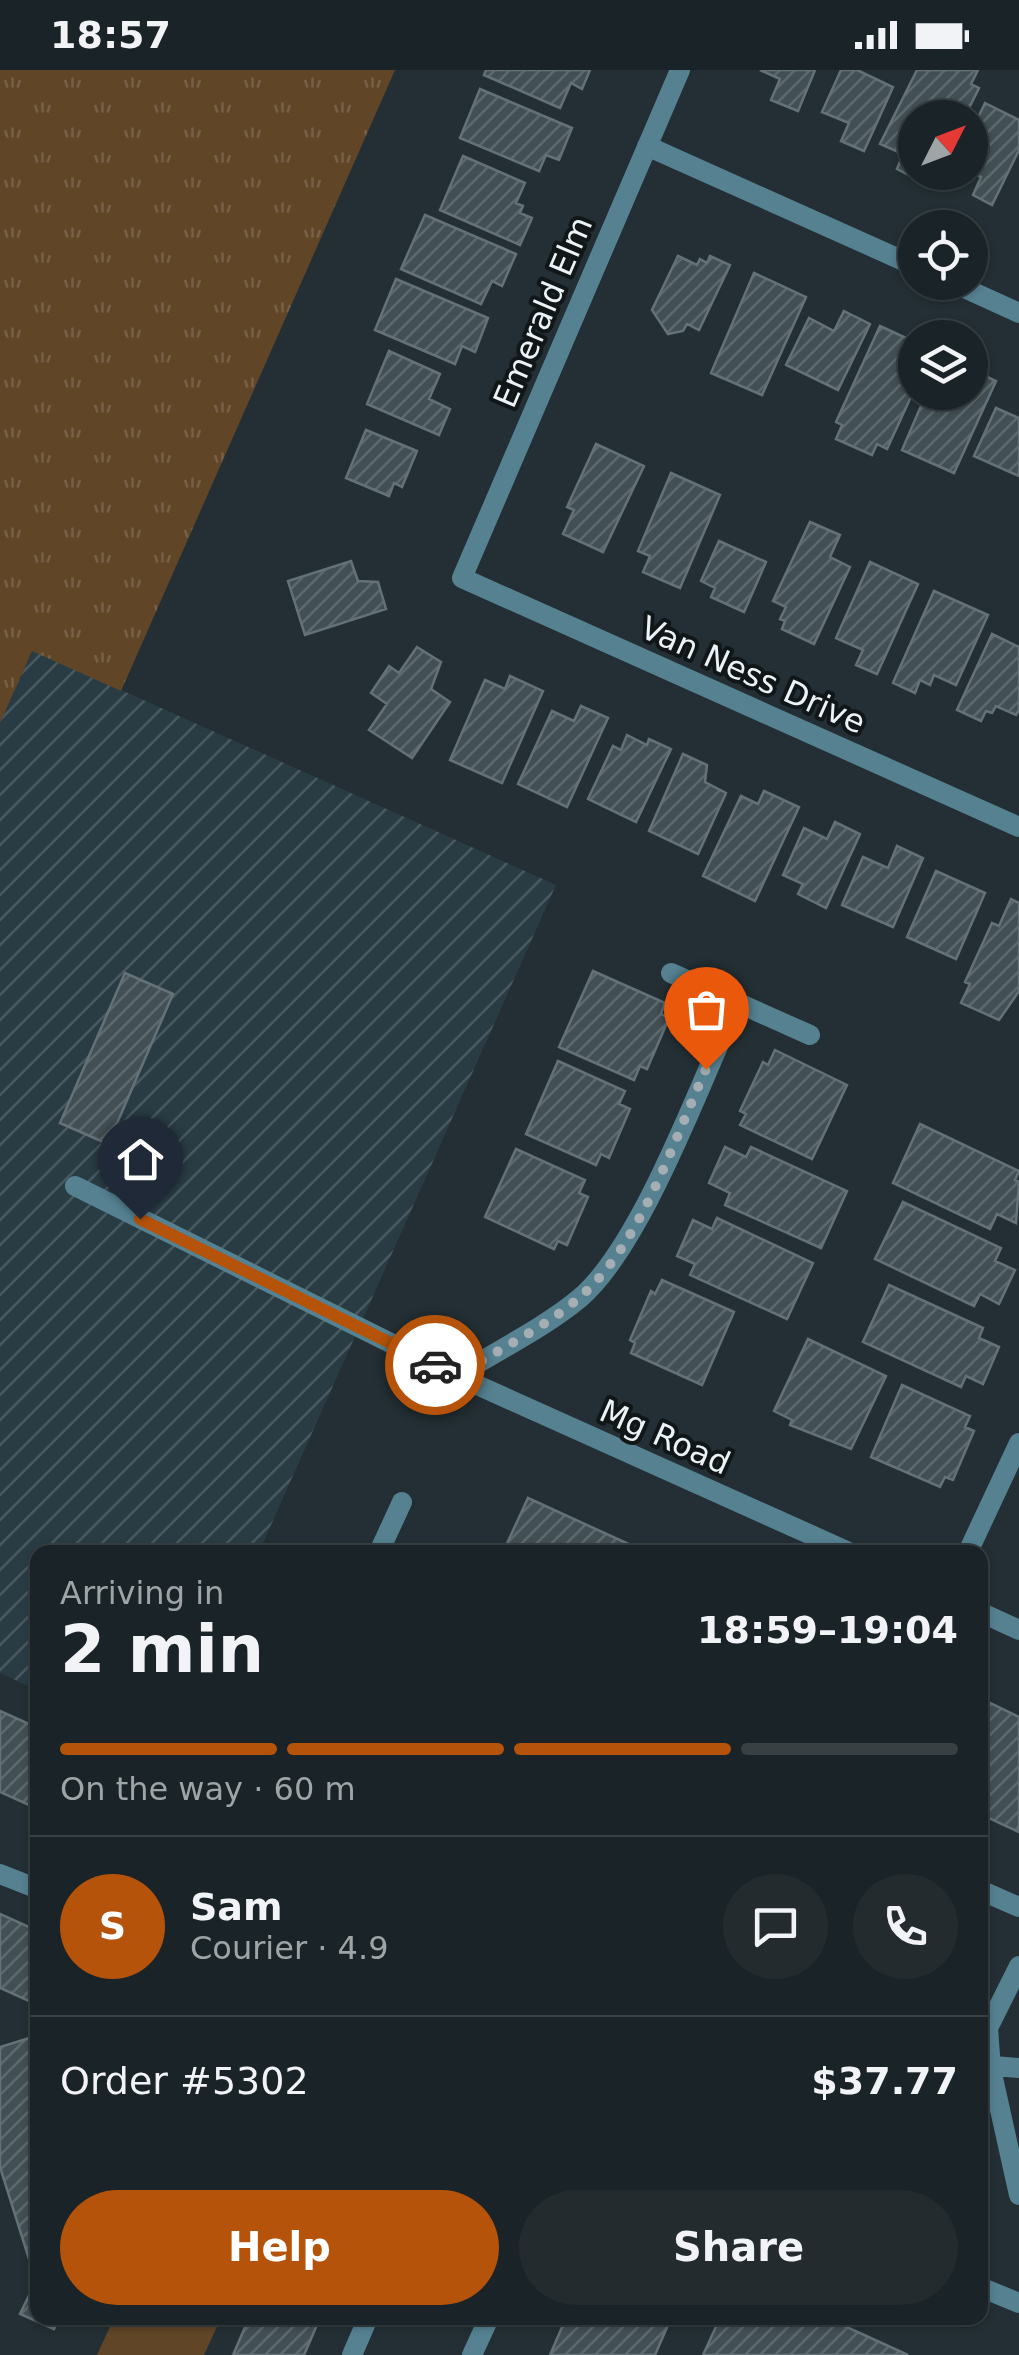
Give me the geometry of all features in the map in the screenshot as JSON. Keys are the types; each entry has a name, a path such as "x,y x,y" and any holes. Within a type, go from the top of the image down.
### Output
{"street":[{"name":"Emerald Elm","path":"462,578 680,70"},
{"path":"647,146 898,258"},
{"path":"988,299 1019,313"},
{"name":"Van Ness Drive","path":"462,578 1019,827"},
{"path":"670,973 810,1035"},
{"path":"457,1376 578,1299 605,1272 630,1235 737,1003"},
{"name":"Mg Road","path":"76,1186 457,1376 832,1545"},
{"path":"971,1545 1019,1444"},
{"path":"382,1545 402,1502"},
{"path":"988,1616 1019,1630"},
{"path":"0,1874 30,1887"},
{"path":"988,1893 1019,1907"},
{"path":"988,2028 1019,1966"},
{"path":"988,2067 1019,2068"},
{"path":"988,2075 1019,2195"},
{"path":"988,2290 1019,2303"},
{"path":"352,2355 365,2325"},
{"path":"472,2355 486,2325"}],"shaded area":[{"path":"32,650 556,885 262,1545 30,1545 30,1687 0,1673 0,723"}],"green space":[{"path":"0,70 395,70 121,691 32,651 0,723"},
{"path":"111,2325 218,2325 204,2355 97,2355"}],"building":[{"path":"486,70 590,70 582,89 571,83 560,108 484,75"},
{"path":"760,70 815,70 798,111 771,100 780,79"},
{"path":"841,70 857,70 893,87 864,151 841,141 849,123 822,112"},
{"path":"917,70 978,70 971,84 979,88 973,100 902,100"},
{"path":"480,89 572,128 559,160 546,155 539,171 460,138"},
{"path":"988,104 1019,120 1019,150 992,205 973,195 975,190 988,190"},
{"path":"898,108 898,152 880,144"},
{"path":"463,156 525,183 516,203 523,206 520,213 532,218 520,245 440,210"},
{"path":"425,215 516,254 502,286 492,281 481,304 401,269"},
{"path":"678,256 697,265 700,259 707,263 710,256 730,265 699,330 687,324 683,331 668,334 652,310"},
{"path":"754,273 806,297 762,395 711,373"},
{"path":"396,279 488,318 475,352 462,346 455,364 375,330"},
{"path":"844,311 870,324 838,390 786,365 809,318 834,331"},
{"path":"880,326 898,334 898,410 905,410 887,449 877,444 872,455 836,439 842,425 836,422"},
{"path":"389,351 440,374 429,399 450,409 439,435 367,404"},
{"path":"988,377 996,381 988,399"},
{"path":"996,408 1019,418 1019,476 974,456"},
{"path":"919,410 983,410 954,473 902,450"},
{"path":"366,430 417,451 402,487 394,483 389,496 346,478"},
{"path":"596,444 644,466 603,552 563,534 574,510 567,507"},
{"path":"671,473 720,495 680,588 643,572 650,556 638,551"},
{"path":"810,522 840,535 830,557 850,567 814,644 782,629 785,621 780,619 786,607 773,601"},
{"path":"719,541 766,562 744,612 711,597 715,588 701,581"},
{"path":"351,561 358,581 378,582 386,609 305,635 288,581"},
{"path":"870,562 918,584 877,674 856,665 863,650 836,638"},
{"path":"934,591 988,615 956,685 934,675 930,685 920,680 915,693 893,683"},
{"path":"992,634 1019,647 1019,710 1016,715 996,706 992,713 986,711 981,721 957,710"},
{"path":"417,647 441,662 431,689 450,702 412,758 369,730 387,704 371,693 389,666 399,673"},
{"path":"510,676 543,691 502,783 450,760 485,680 505,689"},
{"path":"581,706 608,718 567,807 518,784 552,711 574,721"},
{"path":"627,735 647,745 649,739 671,749 636,822 588,799 613,746 621,750"},
{"path":"683,754 707,765 705,782 726,793 698,854 649,831"},
{"path":"764,791 799,807 755,901 703,876 741,796 758,804"},
{"path":"835,822 860,834 826,908 798,894 803,884 783,875 804,828 827,839"},
{"path":"897,846 923,858 893,927 842,905 863,857 888,868"},
{"path":"936,871 985,893 956,959 907,937"},
{"path":"1011,899 1019,903 1019,991 999,1020 961,1003 970,984 965,982 992,923 999,926"},
{"path":"593,971 665,1003 661,1014 669,1018 647,1069 640,1066 634,1080 559,1047"},
{"path":"125,973 173,994 108,1144 60,1123"},
{"path":"775,1050 847,1085 812,1159 740,1125 746,1114 740,1111 763,1062 768,1065"},
{"path":"558,1061 625,1091 619,1104 630,1109 609,1158 601,1154 596,1165 526,1134"},
{"path":"920,1124 1019,1171 1015,1180 1019,1182 1016,1223 997,1214 990,1229 893,1183"},
{"path":"725,1147 746,1157 751,1147 847,1191 821,1248 725,1205 730,1193 709,1183"},
{"path":"516,1149 585,1180 579,1193 588,1197 567,1245 558,1241 554,1249 485,1217"},
{"path":"903,1202 1001,1248 995,1261 1015,1270 999,1304 980,1294 974,1306 875,1259"},
{"path":"717,1218 813,1263 787,1319 690,1275 695,1264 677,1256 693,1220 712,1229"},
{"path":"662,1280 734,1312 702,1385 631,1353 635,1343 630,1340 651,1291 655,1294"},
{"path":"889,1285 983,1328 979,1338 999,1347 983,1384 966,1376 961,1387 863,1342"},
{"path":"808,1339 886,1376 851,1449 790,1425 792,1420 774,1411"},
{"path":"902,1385 970,1416 965,1427 974,1431 953,1480 945,1477 940,1487 871,1457"},
{"path":"528,1498 631,1545 506,1545"},
{"path":"988,1702 1019,1717 1019,1832 988,1818"},
{"path":"0,1711 30,1724 30,1805 0,1792"},
{"path":"0,1914 30,1927 30,2001 0,1988"},
{"path":"30,2038 30,2262 0,2167 0,2047"},
{"path":"30,2293 30,2318 20,2314"},
{"path":"246,2325 317,2325 304,2355 233,2355"},
{"path":"563,2325 668,2325 655,2355 550,2355"},
{"path":"717,2325 842,2325 908,2355 703,2355"}],"way so far":[{"path":"435,1365 457,1376 578,1299 605,1272 630,1235 706,1069"}],"route":[{"path":"140,1219 435,1365"}]}
